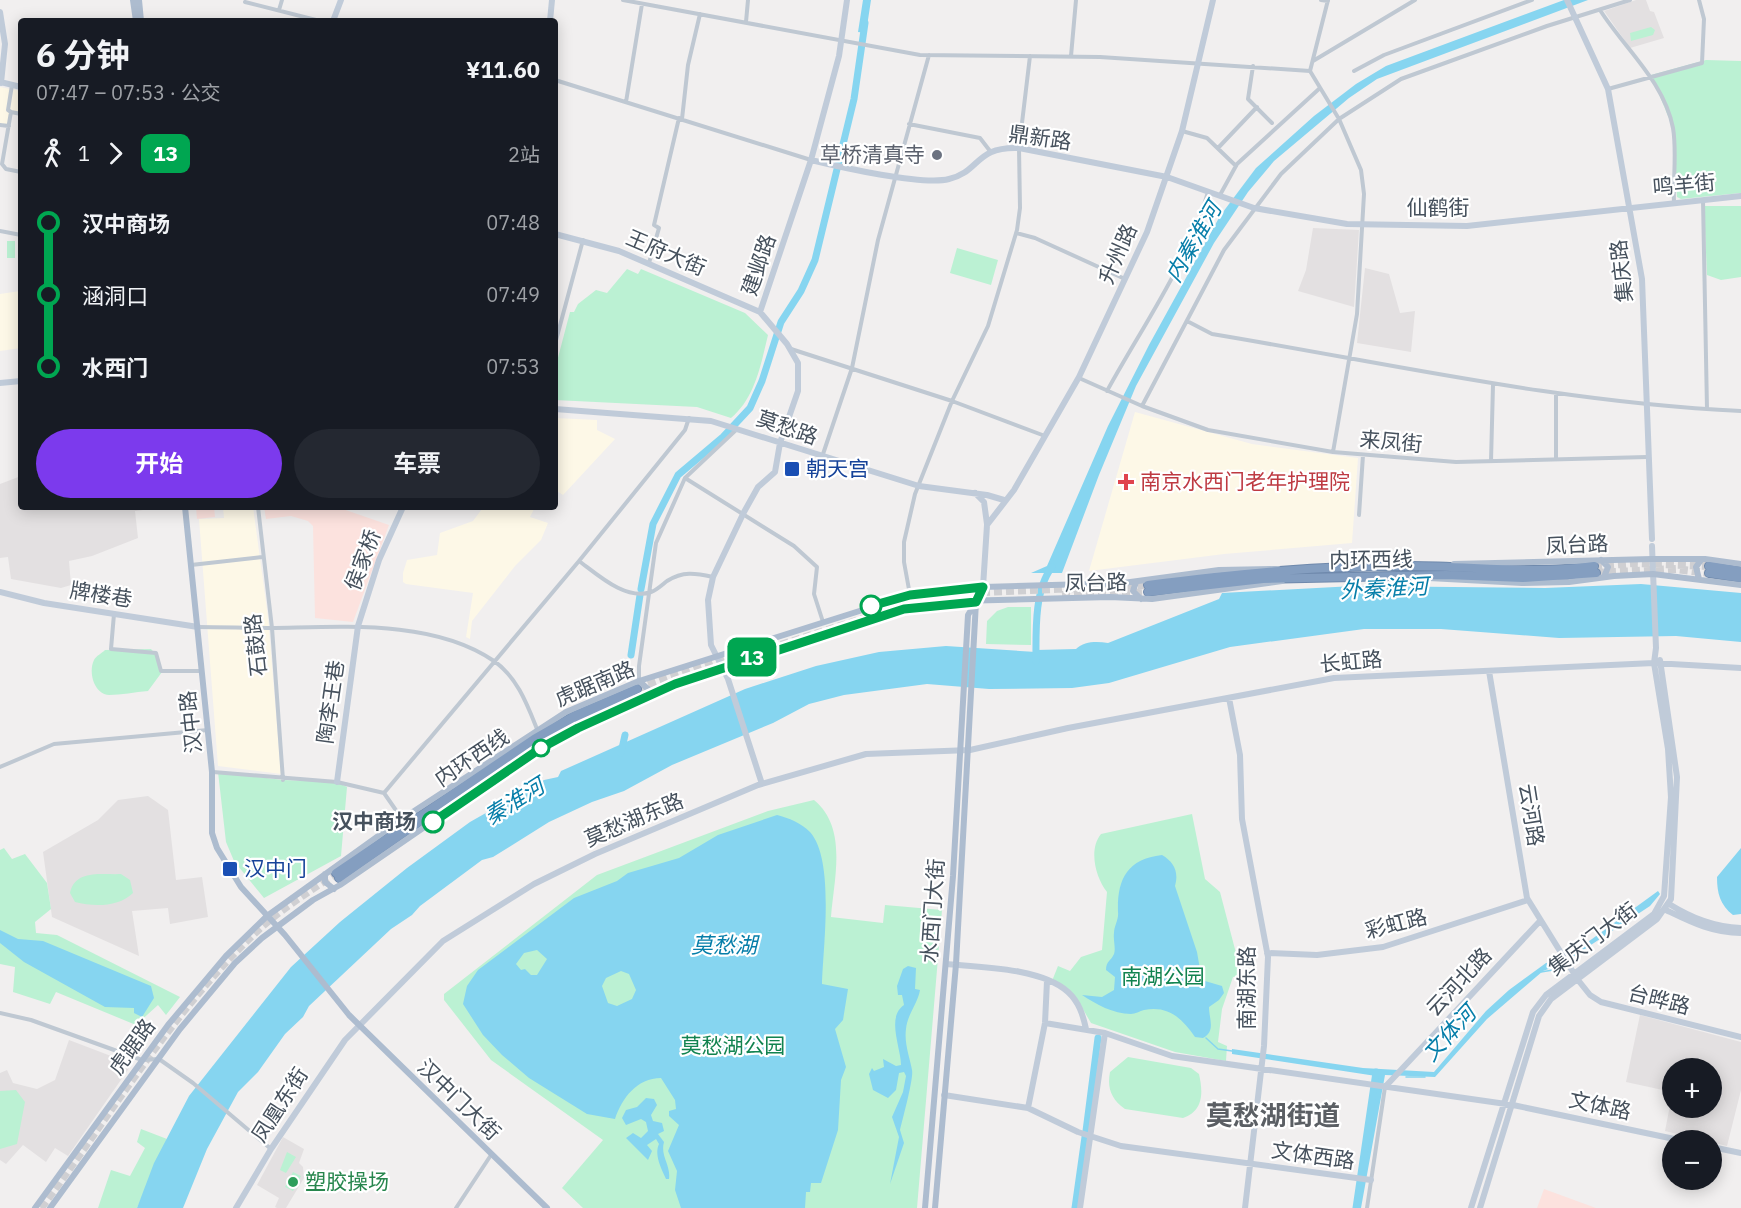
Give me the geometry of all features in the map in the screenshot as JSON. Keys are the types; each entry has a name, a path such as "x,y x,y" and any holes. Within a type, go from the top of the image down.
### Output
{"highway":[{"name":"内环西线","path":"1415,566 1491,571 1595,570 1523,578 1423,577 1288,580 1220,582 1148,588 1285,569 1415,566"},
{"path":"1741,571 1709,569 1741,578"},
{"name":"内环西线","path":"338,876 574,716 638,688"},
{"path":"488,761 512,757"},
{"path":"493,780 512,757"},
{"path":"438,807 458,782"},
{"path":"438,807 477,791"}],"main road":[{"path":"136,2 136,18"},
{"path":"136,2 140,18"},
{"name":"汉中路","path":"185,510 212,772 212,833 217,848 242,887 267,916"},
{"name":"凤台路","path":"1415,566 1652,559 1702,559 1741,564"},
{"path":"1699,579 1696,567 1702,559"},
{"path":"1601,560 1608,567 1604,578"},
{"name":"凤台路","path":"983,587 1061,586 1137,581 1237,569 1285,569"},
{"name":"凤台路","path":"1423,577 1500,583 1569,582 1653,574 1741,585"},
{"name":"凤台路","path":"976,602 1110,597 1141,599 1288,580"},
{"path":"1137,581 1133,591 1141,599"},
{"name":"虎踞南路","path":"267,916 402,819 537,729 574,708 638,688 716,657 910,595 983,587"},
{"path":"946,590 954,596 948,603"},
{"name":"虎踞南路","path":"276,926 493,780 578,728 722,668 904,609 976,602"},
{"name":"水西门大街","path":"925,1208 946,964 968,615 976,602"},
{"name":"水西门大街","path":"935,1208 956,964 970,750 976,602"},
{"path":"638,688 648,689 646,698"},
{"path":"327,871 324,877 325,882 334,889"},
{"path":"267,916 276,926"},
{"name":"虎踞路","path":"36,1208 142,1060 226,956 267,916"},
{"name":"虎踞路","path":"50,1208 159,1059 235,963 276,926"},
{"name":"汉中门大街","path":"276,926 359,1026 547,1208"}],"street":[{"path":"279,10 282,0"},
{"path":"334,18 341,0"},
{"path":"552,18 554,0"},
{"path":"625,0 929,55 1071,56 1310,71"},
{"path":"746,22 748,0"},
{"name":"建邺路","path":"762,784 728,679 716,657 708,633 712,577 758,487 775,472 780,443 800,378 798,363 790,349 760,312 811,160 842,40 847,0"},
{"path":"1071,56 1076,0"},
{"name":"升州路","path":"1004,500 1014,490 1079,377 1147,232 1182,131 1213,0"},
{"path":"1321,0 1328,1 1310,71 1339,119 1361,170 1364,194 1360,286 1334,452"},
{"path":"1313,61 1415,0"},
{"path":"1354,71 1384,54 1532,0"},
{"name":"集庆路","path":"1567,0 1608,89 1642,279 1652,559"},
{"path":"1140,405 1224,250 1251,207 1281,174 1339,119 1401,80 1573,14 1600,10 1630,0"},
{"path":"1608,89 1702,63 1704,19 1699,0"},
{"path":"245,2 309,18"},
{"path":"626,102 642,3"},
{"path":"1600,10 1649,77 1672,128 1674,202"},
{"path":"0,12 5,44 0,82 18,87"},
{"path":"649,263 659,228 654,225 681,119 688,65 700,14"},
{"path":"0,34 0,61"},
{"path":"822,457 852,368 876,246 929,55"},
{"path":"910,595 904,562 904,542 919,486 952,401 988,326 1016,233 1020,208 1019,148 1030,56"},
{"path":"1253,66 1248,99 1272,123"},
{"path":"558,81 811,160"},
{"path":"12,86 8,110 11,112 2,164 6,169 18,171"},
{"path":"1167,177 1223,197 1236,166 1320,88"},
{"path":"1218,148 1257,107"},
{"path":"11,112 18,113"},
{"path":"909,124 980,138 990,151"},
{"path":"0,125 9,126"},
{"path":"1182,131 1208,138 1236,166"},
{"name":"鼎新路","path":"811,160 843,168 895,176 950,179 990,151 1004,147 1167,177"},
{"path":"1079,377 1107,391 1177,264 1202,211 1208,192"},
{"name":"鸣羊街","path":"1630,207 1741,196"},
{"name":"仙鹤街","path":"1223,197 1251,207 1347,224 1467,226 1630,207"},
{"path":"1703,200 1707,409"},
{"path":"0,231 18,234"},
{"path":"1016,233 1035,238 1126,279"},
{"name":"王府大街","path":"558,235 584,239 649,263 760,312"},
{"path":"558,333 584,239"},
{"path":"1186,321 1212,334 1350,357 1493,385 1645,404 1741,411"},
{"path":"790,349 952,401 1046,436"},
{"path":"0,383 18,381"},
{"path":"1491,460 1493,385"},
{"name":"来凤街","path":"1107,391 1208,430 1334,452 1456,462 1647,457"},
{"path":"1556,393 1556,459"},
{"name":"莫愁路","path":"558,409 689,417 720,423 919,486 975,493 1004,500"},
{"path":"384,793 579,561 685,430 689,417"},
{"path":"638,688 656,543 685,478 738,429"},
{"path":"1359,515 1363,455"},
{"path":"685,478 744,512 794,546 817,567 814,594 823,622"},
{"path":"975,493 984,502 987,525 983,587 976,602"},
{"path":"987,525 1004,500"},
{"name":"石鼓路","path":"258,510 261,557 272,628 283,780"},
{"name":"侯家桥","path":"358,626 379,560 402,510"},
{"path":"191,565 261,557"},
{"name":"集庆门大街","path":"1480,1208 1539,1016 1551,999 1654,914 1664,896 1670,776 1657,663 1652,559"},
{"path":"579,561 608,583 632,592 650,592 675,576 692,572 712,577"},
{"name":"牌楼巷","path":"0,592 44,603 198,627"},
{"path":"114,615 111,649 156,653 161,671 202,671"},
{"path":"198,627 358,626 453,640 494,661 519,688 537,729"},
{"name":"陶李王巷","path":"337,782 358,626"},
{"name":"集庆门大街","path":"1471,1208 1533,1012 1546,995 1576,978 1651,924 1667,907 1673,891 1677,797 1676,755 1657,663"},
{"name":"长虹路","path":"970,750 1068,728 1334,678 1657,663 1741,668"},
{"name":"云河路","path":"1489,671 1528,900 1569,967"},
{"name":"南湖东路","path":"1228,699 1240,755 1242,819 1267,953 1264,1046 1245,1208"},
{"path":"0,766 54,744 208,729"},
{"name":"莫愁湖东路","path":"359,1026 443,942 534,884 595,854 762,784 866,754 970,750"},
{"path":"212,772 283,780 337,782 384,793 402,819"},
{"name":"彩虹路","path":"1267,953 1317,954 1383,947 1528,900"},
{"path":"1667,907 1700,921 1722,927 1741,928"},
{"path":"1667,907 1698,926 1721,932 1741,933"},
{"name":"云河北路","path":"1385,1085 1540,921"},
{"path":"946,964 1025,972 1067,990 1076,1001 1086,1029"},
{"name":"台晔路","path":"1569,967 1590,995 1600,1002 1741,1036"},
{"path":"1028,1108 1045,1023 1047,981"},
{"path":"0,1013 31,1020 142,1060 159,1059 193,1083 271,1149"},
{"name":"文体路","path":"1045,1023 1105,1033 1172,1056 1513,1105 1662,1136"},
{"name":"凤凰东街","path":"236,1208 271,1149 338,1049 359,1026"},
{"path":"1080,1208 1105,1033"},
{"path":"1367,1208 1369,1180 1385,1085"},
{"name":"文体西路","path":"944,1095 1028,1108 1090,1136 1121,1146 1369,1180"},
{"path":"1722,1149 1741,1153"},
{"path":"456,1208 492,1154"}],"shaded area":[{"path":"1636,0 1646,0 1650,11 1654,12 1664,38 1630,48 1604,11"},
{"path":"0,87 18,90 18,113 11,112 9,126 0,125"},
{"path":"1313,228 1359,230 1354,307 1298,291 1306,270"},
{"path":"1365,268 1389,274 1400,313 1415,311 1411,352 1357,343"},
{"path":"18,291 18,348 0,351 0,294"},
{"path":"1135,412 1252,444 1358,458 1352,543 1224,554 1089,571"},
{"path":"558,418 597,420 597,430 615,439 563,495 558,492"},
{"path":"18,477 18,510 143,510 135,511 138,538 92,556 69,561 71,585 61,588 11,579 8,557 0,558 0,484"},
{"path":"196,510 214,510 215,517 197,519"},
{"path":"223,510 253,510 268,617 281,774 218,766 199,519 224,518"},
{"path":"264,510 346,510 389,525 353,622 315,618 313,526 308,521 291,516 266,519"},
{"path":"481,510 534,510 530,517 548,523 541,540 515,566 472,621 470,639 466,637 473,593 406,584 403,582 403,573 407,560 437,555 440,533 473,521"},
{"path":"148,796 168,810 176,880 202,877 208,917 170,924 168,908 132,911 139,956 52,917 43,852 98,820 118,800"},
{"path":"1640,1015 1741,1042 1741,1090 1727,1146 1722,1145 1722,1130 1665,1130 1668,1118 1722,1118 1722,1058 1662,1058 1662,1090 1626,1082"},
{"path":"69,1040 132,1064 68,1156 55,1148 46,1162 23,1145 6,1164 0,1160 0,1073 7,1070 13,1083 37,1089 55,1080"},
{"path":"283,1137 304,1149 299,1163 303,1167 304,1178 286,1208 277,1208 275,1207 279,1198 257,1185"},
{"path":"1544,1189 1596,1208 1537,1208"}],"green space":[{"path":"1651,27 1655,30 1653,35 1631,41 1630,33"},
{"path":"1706,60 1741,61 1741,193 1681,199 1677,197 1673,128 1651,75"},
{"path":"1704,206 1741,206 1741,277 1721,280 1707,275"},
{"path":"7,241 15,241 15,258 7,258"},
{"path":"957,248 998,260 991,285 950,273"},
{"path":"627,269 638,274 641,269 745,313 768,335 760,369 746,401 739,410 731,418 697,407 558,400 558,358 570,312 574,312 578,304 596,290 607,293"},
{"path":"1008,607 1031,607 1031,645 986,644 987,621 997,611"},
{"path":"151,649 158,657 162,672 148,691 109,695 99,691 96,687 92,676 92,665 105,650"},
{"path":"218,772 283,780 337,782 347,787 341,856 264,898 234,861 226,842"},
{"name":"莫愁湖","path":"814,800 825,811 835,839 836,870 831,917 883,923 885,905 942,910 917,1208 583,1208 562,1188 603,1140 491,1060 444,1000 444,994 597,875 768,811"},
{"name":"南湖公园","path":"1192,814 1205,879 1220,892 1242,976 1233,977 1222,1009 1218,1042 1227,1046 1226,1061 1175,1052 1091,1023 1077,999 1052,981 1058,966 1070,971 1081,957 1102,950 1107,892 1097,872 1094,856 1101,834"},
{"path":"4,848 12,859 25,854 47,883 51,909 35,922 36,933 57,935 180,997 166,1015 158,1005 136,1025 56,992 50,1004 13,992 15,967 0,964 0,850"},
{"path":"98,874 121,874 130,880 133,893 121,901 106,905 82,904 75,902 70,893 77,880 83,877"},
{"path":"1128,1057 1191,1068 1199,1074 1201,1094 1195,1111 1183,1118 1125,1109 1120,1105 1111,1093 1110,1072"},
{"path":"16,1090 25,1102 17,1144 0,1149 0,1091"},
{"path":"141,1129 167,1139 137,1208 98,1208 111,1170 130,1176 145,1148 137,1142"},
{"path":"287,1152 296,1157 286,1173 280,1170"},
{"name":"塑胶操场","path":"293,1172 301,1176 293,1191 285,1187"}],"water":[{"path":"863,0 871,0 866,33 858,32"},
{"path":"1564,0 1588,0 1377,79 1349,98 1274,161 1248,192 1214,243 1136,386 1062,573 1031,573 1047,566 1108,426 1149,345 1220,216 1256,168 1314,116 1356,84 1386,66"},
{"path":"1641,584 1741,593 1741,642 1676,636 1559,638 1441,629 1364,629 1230,647 1109,683 1072,688 989,689 927,684 844,695 809,704 773,723 672,765 624,791 592,802 549,822 493,857 482,860 420,906 412,915 391,929 309,1006 303,1017 285,1034 258,1072 238,1092 207,1149 183,1208 137,1208 154,1163 189,1096 291,967 340,922 407,868 470,822 544,780 558,777 561,771 745,689 816,666 879,652 946,646 1036,652 1036,650 1076,649 1091,642 1108,643 1219,599 1222,593 1354,586 1545,588"},
{"name":"莫愁湖","path":"777,815 795,821 810,832 818,845 823,862 826,905 822,984 848,989 843,1020 835,1029 846,1067 841,1080 838,1130 821,1183 811,1183 810,1192 806,1192 805,1208 681,1208 675,1190 677,1171 668,1151 679,1125 669,1116 669,1111 676,1109 675,1100 661,1078 638,1085 626,1097 615,1119 587,1114 529,1078 502,1055 483,1035 463,1004 467,986 478,970 574,898 617,881 628,873 679,858 718,835","holes":["537,950 547,959 537,975 531,975 525,969 521,970 516,964 524,953","621,971 629,974 636,990 632,999 617,1006 608,1003 602,986 606,978"]},
{"path":"1741,848 1741,914 1733,915 1720,898 1717,877"},
{"path":"1162,855 1170,861 1176,872 1175,886 1197,952 1201,975 1205,981 1222,986 1224,993 1209,1007 1211,1028 1203,1038 1195,1037 1185,1024 1167,1011 1153,1009 1124,1014 1099,1005 1082,995 1102,997 1114,990 1115,977 1106,970 1115,952 1114,930 1118,917 1119,891 1122,881 1126,873 1140,861"},
{"path":"1658,891 1660,894 1650,906 1562,964 1543,971 1487,1019 1435,1077 1385,1075 1361,1208 1357,1208 1376,1076 1232,1054 1232,1049 1363,1068 1434,1072 1486,1011 1509,990 1546,963 1562,960"},
{"path":"0,930 18,939 43,941 151,986 154,998 142,1017 134,1013 134,1008 105,1007 24,962 0,943"},
{"path":"908,966 916,968 915,989 920,990 906,1029 906,1045 912,1075 900,1130 904,1143 890,1184 899,1137 892,1117 903,1092 906,1076 904,1072 899,1073 896,1090 888,1098 873,1090 869,1074 872,1068 874,1071 884,1067 883,1059 896,1066 901,1065 895,1025 899,1010 904,1005 902,995 898,995 897,986 903,969"},
{"path":"646,1098 654,1099 657,1105 651,1115 653,1121 662,1123 664,1131 658,1134 664,1142 663,1152 669,1179 666,1179 659,1162 657,1153 659,1144 656,1139 647,1145 652,1151 648,1160 626,1138 633,1133 641,1138 648,1131 646,1122 641,1119 626,1125 622,1118 626,1110 637,1107"}],"waterway":[{"path":"641,589 653,524 678,475 723,437 750,408 762,381 781,322 801,291 815,260 854,99 865,23"},
{"name":"内秦淮河","path":"1036,661 1039,599 1046,576 1052,567"},
{"path":"631,655 640,595"},
{"path":"621,753 625,735"},
{"name":"文体河","path":"1541,972 1553,970 1564,963"},
{"path":"1086,1131 1098,1038"},
{"name":"文体河","path":"1206,1038 1218,1049 1232,1051"},
{"path":"1356,1208 1376,1072"},
{"name":"文体河","path":"1406,1077 1425,1077"},
{"path":"1075,1208 1085,1137"}],"tunnel":[{"path":"1594,566 1635,563 1709,566"},
{"path":"1596,573 1676,569 1709,573"},
{"path":"958,593 1148,585"},
{"path":"1062,595 1148,592"},
{"path":"724,663 916,602 927,601"},
{"path":"637,689 738,652"},
{"path":"41,1208 144,1063 198,993 268,921 336,873"}],"bus line":[{"name":"13","path":"433,822 541,748 578,728 675,684 849,625 904,609 919,605 976,602 983,587 910,595 871,606"}],"place":[{"name":"草桥清真寺","path":"937,155"},
{"name":"朝天宫","path":"792,469"},
{"name":"南京水西门老年护理院","path":"1126,482"},
{"name":"汉中商场","path":"433,822"},
{"name":"汉中门","path":"230,869"},
{"name":"塑胶操场","path":"293,1182"}],"district":[{"name":"莫愁湖街道","path":"1273,1116"}],"water label":[{"name":"外秦淮河","path":"1384,588"},
{"name":"秦淮河","path":"514,801"}],"park label":[{"name":"莫愁湖公园","path":"733,1046"}]}
